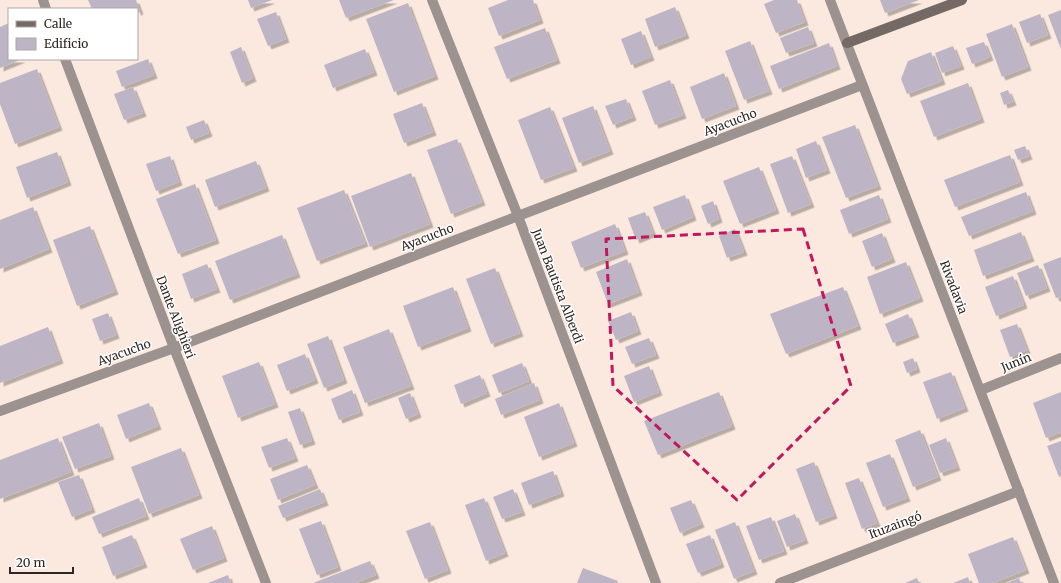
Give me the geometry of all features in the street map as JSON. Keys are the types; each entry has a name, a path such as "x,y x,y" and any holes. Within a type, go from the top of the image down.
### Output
{"main road":[{"path":"847,43 962,0"}],"street":[{"name":"Juan Bautista Alberdi","path":"432,0 518,216 656,583"},
{"name":"Rivadavia","path":"830,0 1054,583"},
{"name":"Dante Alighieri","path":"65,60 174,348 266,583"},
{"name":"Ayacucho","path":"0,411 174,348 862,85"},
{"name":"Junín","path":"981,390 1061,358"},
{"name":"Ituzaingó","path":"780,583 1019,491"}],"highlighted area":[{"path":"803,229 851,386 737,500 613,386 606,239"}],"building":[{"path":"88,0 136,0 140,11 138,12 138,8 92,8"},
{"path":"248,0 272,0 251,8"},
{"path":"339,0 394,0 346,18"},
{"path":"508,0 533,0 540,20 499,36 488,8"},
{"path":"774,0 797,0 805,22 776,33 764,4"},
{"path":"880,0 919,0 885,13"},
{"path":"408,3 435,76 394,92 366,19"},
{"path":"675,7 686,35 655,47 645,19"},
{"path":"1061,10 1061,49 1048,15"},
{"path":"276,12 286,39 268,46 257,19"},
{"path":"1040,14 1048,35 1027,43 1019,22"},
{"path":"8,23 8,60 20,60 0,68 0,27"},
{"path":"1012,24 1028,67 1002,77 986,34"},
{"path":"808,27 814,43 786,53 780,38"},
{"path":"545,28 557,60 507,79 494,47"},
{"path":"641,31 651,57 631,65 621,39"},
{"path":"750,41 769,91 744,100 725,51"},
{"path":"984,42 990,57 972,64 966,48"},
{"path":"829,43 837,66 779,89 770,66"},
{"path":"953,46 961,66 942,73 935,53"},
{"path":"241,47 253,78 242,83 230,52"},
{"path":"365,49 374,72 333,88 324,65"},
{"path":"931,52 942,81 907,94 901,79 908,61"},
{"path":"148,59 154,75 122,87 116,71"},
{"path":"37,69 59,127 15,144 0,104 0,83"},
{"path":"724,73 736,106 702,119 690,87"},
{"path":"670,80 683,115 655,125 642,91"},
{"path":"968,83 981,119 934,137 920,101"},
{"path":"133,87 143,113 124,120 114,94"},
{"path":"1008,90 1013,102 1004,105 1000,93"},
{"path":"626,99 633,117 613,125 605,106"},
{"path":"422,103 433,132 404,143 393,114"},
{"path":"593,106 610,151 579,163 562,118"},
{"path":"550,107 574,168 541,180 518,120"},
{"path":"204,120 209,133 191,140 186,127"},
{"path":"855,125 878,186 846,198 822,137"},
{"path":"457,139 482,202 451,214 427,150"},
{"path":"816,141 827,170 806,178 796,149"},
{"path":"1025,146 1029,156 1018,160 1014,150"},
{"path":"57,152 68,182 27,198 16,167"},
{"path":"1010,155 1020,182 955,207 944,180"},
{"path":"170,156 179,182 156,191 146,164"},
{"path":"792,156 811,204 788,213 770,164"},
{"path":"256,161 266,188 215,207 205,180"},
{"path":"759,167 776,210 740,224 723,181"},
{"path":"411,173 430,224 370,247 351,196"},
{"path":"195,184 216,240 178,254 156,199"},
{"path":"344,190 365,243 317,261 297,208"},
{"path":"1026,192 1033,211 969,236 961,217"},
{"path":"685,195 693,217 662,230 653,207"},
{"path":"879,195 888,219 849,234 840,210"},
{"path":"713,201 719,219 708,224 701,206"},
{"path":"33,207 49,249 0,269 0,220"},
{"path":"645,212 653,233 636,240 628,218"},
{"path":"615,224 625,251 581,268 571,242"},
{"path":"90,226 115,291 77,306 53,240"},
{"path":"735,229 744,252 727,258 719,236"},
{"path":"1021,232 1031,258 983,276 974,250"},
{"path":"882,233 892,259 872,267 862,241"},
{"path":"282,235 297,274 230,300 215,261"},
{"path":"1061,257 1061,297 1056,298 1043,264"},
{"path":"627,259 639,292 608,304 596,272"},
{"path":"906,262 920,298 880,314 867,277"},
{"path":"207,264 217,289 191,299 182,274"},
{"path":"1038,265 1047,288 1026,296 1017,273"},
{"path":"495,268 520,333 491,344 466,279"},
{"path":"1013,276 1024,305 996,316 985,287"},
{"path":"453,287 468,328 418,347 403,306"},
{"path":"843,287 858,326 786,354 770,314"},
{"path":"631,312 638,331 616,340 608,321"},
{"path":"108,313 116,335 100,341 92,319"},
{"path":"908,314 916,334 893,343 885,324"},
{"path":"1017,324 1027,350 1010,357 1000,330"},
{"path":"48,327 60,360 0,383 0,346"},
{"path":"389,329 411,386 365,403 343,347"},
{"path":"328,336 344,380 324,388 307,344"},
{"path":"649,338 656,355 632,364 625,347"},
{"path":"305,354 315,380 287,391 277,365"},
{"path":"913,358 917,369 907,373 903,362"},
{"path":"259,362 275,404 238,418 222,376"},
{"path":"522,363 529,381 499,393 492,375"},
{"path":"649,366 659,392 634,402 624,376"},
{"path":"951,372 965,408 937,419 923,382"},
{"path":"480,375 487,393 461,404 454,385"},
{"path":"534,383 540,400 501,415 495,399"},
{"path":"352,390 360,412 339,420 331,399"},
{"path":"719,392 732,426 658,455 644,421"},
{"path":"1061,392 1061,432 1046,438 1033,403"},
{"path":"410,393 418,414 406,419 398,398"},
{"path":"149,403 158,426 126,439 117,415"},
{"path":"559,403 574,443 539,457 524,417"},
{"path":"300,408 312,441 300,445 288,412"},
{"path":"99,423 111,456 75,469 62,437"},
{"path":"920,430 938,477 913,487 895,440"},
{"path":"58,438 71,472 0,499 0,460"},
{"path":"287,438 295,458 269,468 261,447"},
{"path":"946,438 957,467 940,473 929,445"},
{"path":"1061,441 1061,476 1059,477 1047,446"},
{"path":"181,448 199,495 149,514 131,467"},
{"path":"890,454 907,498 883,507 866,463"},
{"path":"814,462 834,515 816,522 796,469"},
{"path":"307,465 315,485 278,500 270,479"},
{"path":"553,471 561,493 529,505 521,483"},
{"path":"79,475 92,509 72,517 58,482"},
{"path":"859,478 877,523 862,529 845,483"},
{"path":"320,489 325,502 283,518 278,506"},
{"path":"513,489 522,512 502,519 493,497"},
{"path":"139,498 146,516 99,534 92,517"},
{"path":"484,498 505,553 486,561 465,505"},
{"path":"691,500 701,524 680,533 670,508"},
{"path":"795,514 805,540 787,547 777,521"},
{"path":"771,517 784,551 759,560 746,526"},
{"path":"321,521 338,567 317,575 299,529"},
{"path":"430,522 448,570 425,579 406,531"},
{"path":"735,522 754,571 734,579 715,530"},
{"path":"212,526 224,558 193,570 180,539"},
{"path":"132,535 144,564 113,576 102,547"},
{"path":"710,535 721,564 698,573 686,544"},
{"path":"1013,537 1026,570 993,583 979,583 968,554"},
{"path":"370,561 376,575 355,583 313,583"},
{"path":"583,568 618,581 617,583 577,583"},
{"path":"228,575 231,583 208,583"},
{"path":"968,577 970,583 953,583"},
{"path":"917,578 919,583 905,583"},
{"path":"1019,578 1021,583 1007,583"}]}
